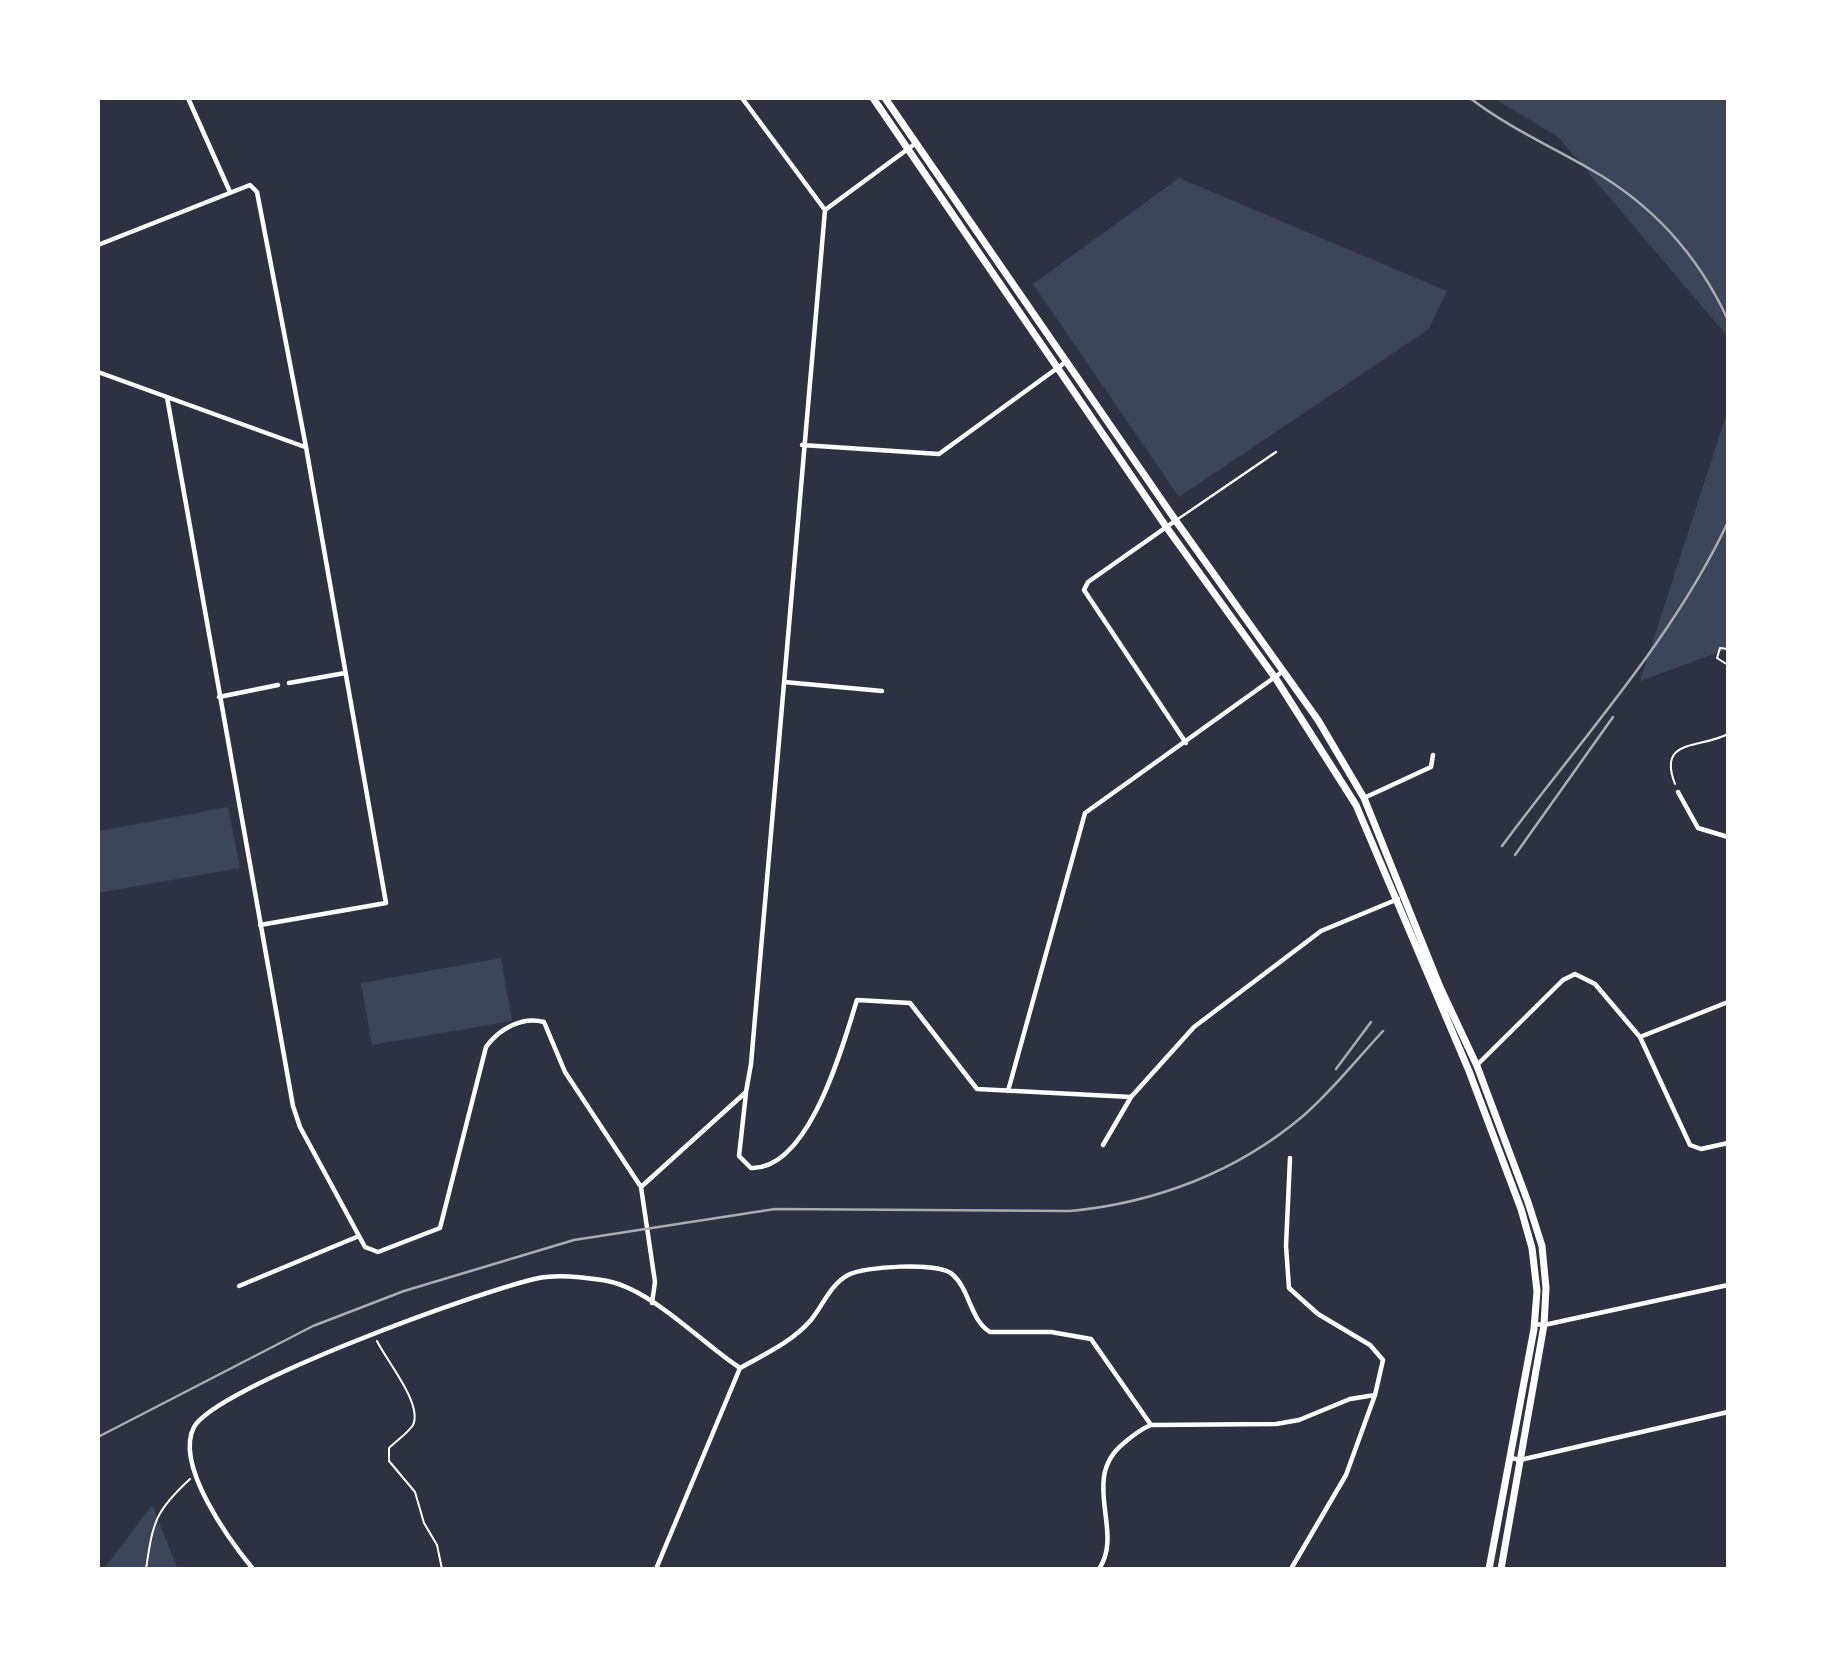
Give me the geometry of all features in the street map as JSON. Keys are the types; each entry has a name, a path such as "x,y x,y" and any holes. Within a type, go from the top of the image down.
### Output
{"main road":[{"path":"873,98 1167,528 1278,675 1318,720 1364,798 1440,987 1477,1066 1542,1246 1546,1288 1544,1325 1501,1569"},
{"path":"885,98 1067,361 1278,675 1356,805 1469,1071 1521,1209 1534,1269 1535,1324 1489,1569"}],"street":[{"path":"188,98 230,192"},
{"path":"743,98 825,210 739,1156 751,1168 760,1169 770,1166 786,1152 825,1097 857,1000 881,999 911,1003 970,1085 977,1089 1131,1097"},
{"path":"825,210 916,144"},
{"path":"98,245 230,192 250,185 255,187 306,447 386,903 260,925"},
{"path":"802,444 939,454 1067,361"},
{"path":"98,372 306,447"},
{"path":"167,397 260,925 300,1127 365,1247 377,1252 440,1228 486,1047 493,1038 510,1026 533,1019 544,1022 565,1072 641,1187 655,1282 652,1303"},
{"path":"1175,521 1088,582 1084,590 1086,597 1186,743"},
{"path":"289,683 345,673"},
{"path":"1008,1091 1085,813 1278,675"},
{"path":"784,682 882,691"},
{"path":"219,696 278,685"},
{"path":"1364,798 1431,767 1433,755"},
{"path":"1678,792 1698,828 1707,833 1728,837"},
{"path":"1103,1145 1131,1097 1194,1027 1321,931 1405,895"},
{"path":"1477,1066 1563,980 1575,974 1595,984 1640,1037 1690,1145 1701,1149 1728,1143"},
{"path":"1640,1037 1728,1002"},
{"path":"641,1187 746,1092"},
{"path":"1290,1158 1286,1246 1289,1287 1318,1314 1370,1345 1383,1360 1375,1395 1346,1475 1291,1569"},
{"path":"239,1286 359,1236"},
{"path":"656,1569 740,1368 798,1332 840,1280 851,1273 865,1269 941,1268 952,1273 983,1328 990,1332 1051,1332 1091,1339 1151,1425"},
{"path":"253,1569 222,1531 198,1476 191,1457 194,1427 209,1413 245,1390 374,1334 440,1307 542,1278 612,1282 652,1303 740,1368"},
{"path":"1535,1324 1544,1325 1728,1285"},
{"path":"1099,1569 1107,1555 1103,1480 1107,1461 1118,1448 1151,1425 1276,1424 1299,1420 1350,1399 1375,1395"},
{"path":"1510,1458 1520,1460 1728,1412"}],"lane":[{"path":"1175,521 1276,452"}],"path":[{"path":"1728,649 1720,648 1717,658 1728,665"},
{"path":"1678,792 1670,763 1672,754 1681,747 1704,744 1728,734"},
{"path":"374,1334 405,1388 414,1420 412,1427 389,1448 389,1461 415,1492 424,1523 438,1545 442,1569"},
{"path":"146,1569 153,1524 158,1514 176,1492 198,1476"}],"shaded area":[{"path":"1493,98 1728,98 1728,337 1558,137"},
{"path":"1179,178 1447,291 1429,329 1179,497 1033,284"},
{"path":"1728,409 1728,649 1640,681"},
{"path":"228,807 240,868 98,893 98,831"},
{"path":"501,958 512,1021 372,1045 361,983"},
{"path":"152,1505 178,1569 104,1569"}],"railway":[{"path":"1470,98 1513,127 1590,169 1634,198 1688,253 1728,320"},
{"path":"1502,846 1652,649 1680,608 1728,522"},
{"path":"1515,855 1613,717"},
{"path":"1336,1069 1371,1022"},
{"path":"98,1437 313,1326 404,1291 574,1240 775,1209 1070,1211 1133,1201 1164,1192 1223,1169 1278,1136 1324,1096 1383,1031"}]}
